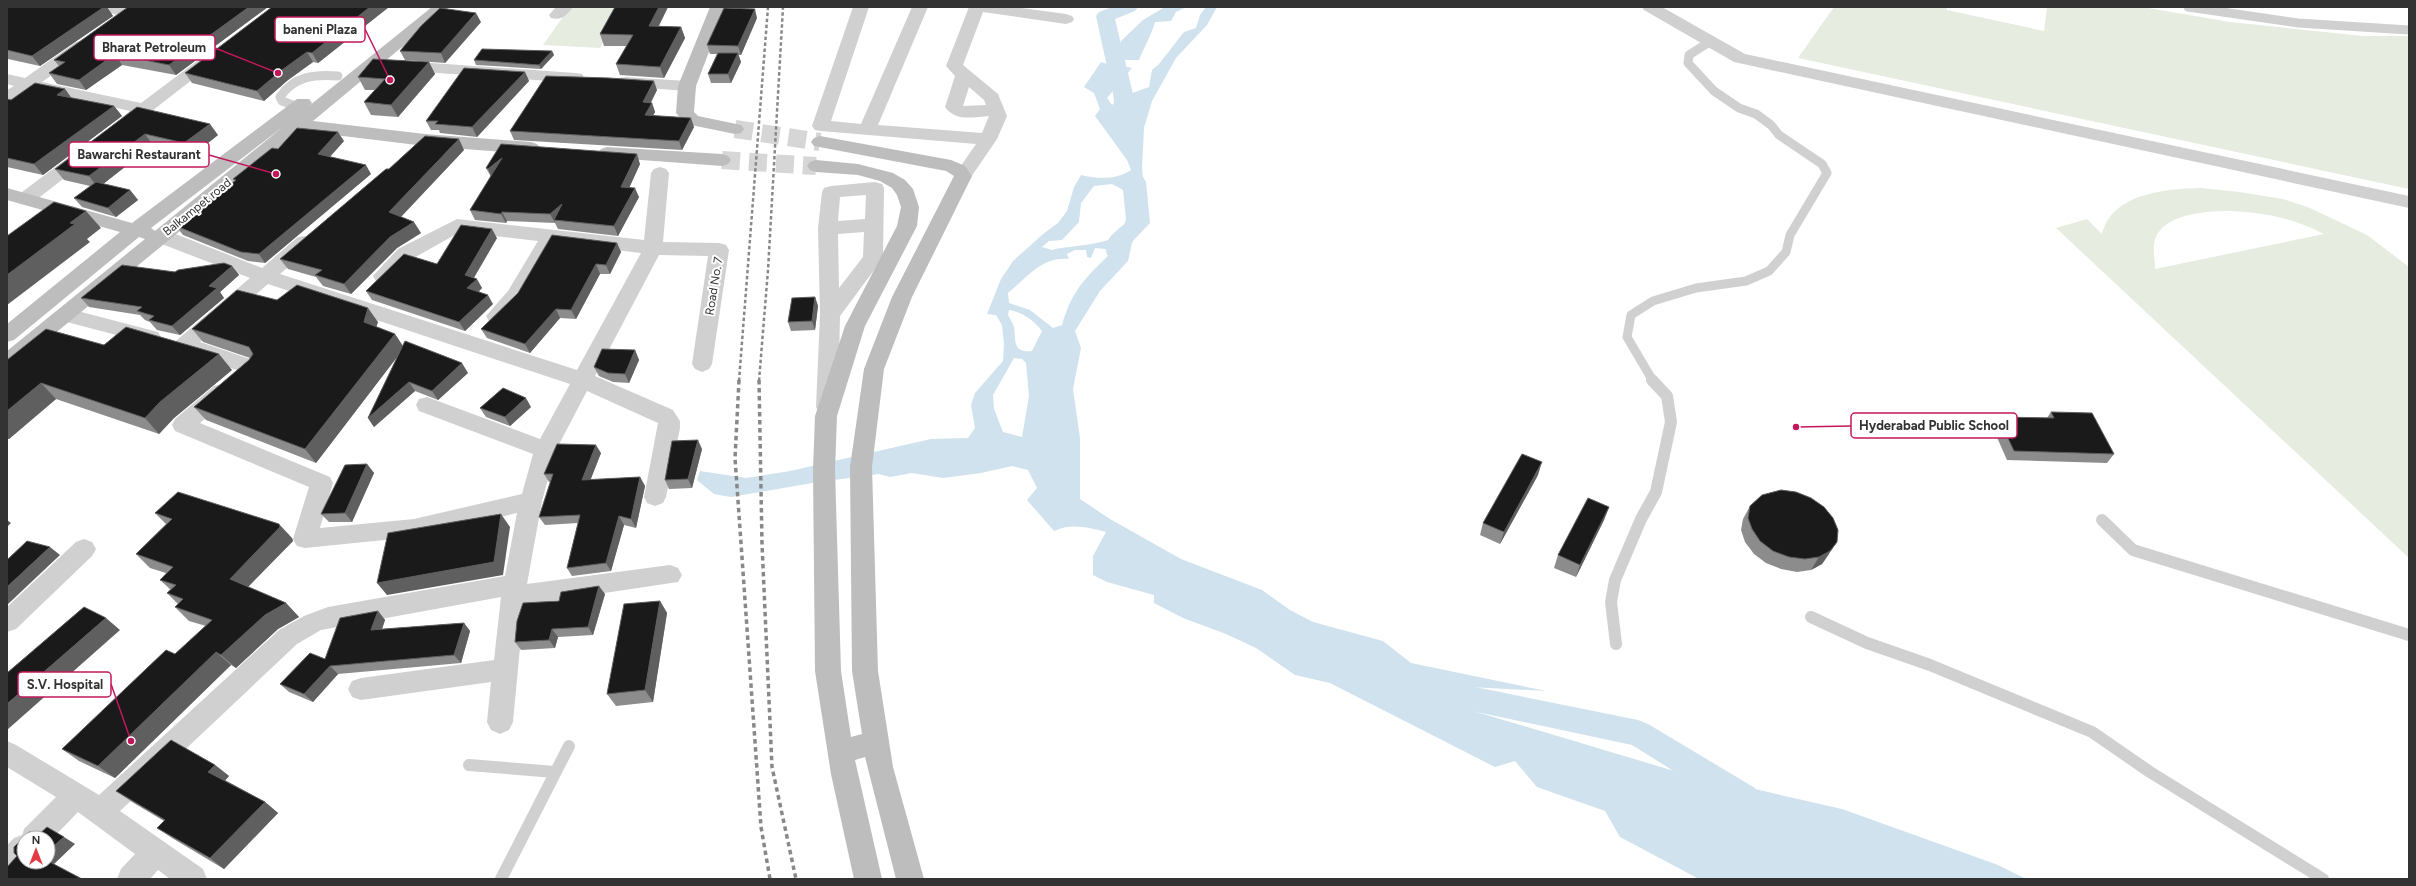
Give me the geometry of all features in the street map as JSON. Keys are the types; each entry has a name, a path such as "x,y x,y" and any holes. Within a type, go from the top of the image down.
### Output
{"street":[{"path":"104,7 135,10"},
{"name":"Balkampet road","path":"7,362 66,315 160,236 299,116 338,76 424,7"},
{"name":"Balkampet road","path":"7,335 134,231 278,122 299,116 372,64 442,7"},
{"path":"718,7 687,86 685,113 692,120 735,129"},
{"path":"860,7 821,126 988,139"},
{"path":"868,129 920,7"},
{"path":"910,879 880,767 865,670 861,468 866,422 877,362 902,297 963,176 988,139 998,116 992,98 954,66 977,7"},
{"path":"982,7 1012,9 1066,19"},
{"path":"1650,7 1740,58 2409,202"},
{"path":"7,98 135,10"},
{"path":"25,199 225,49"},
{"path":"372,64 687,86"},
{"path":"964,74 954,107 959,112 996,110"},
{"path":"7,79 144,109"},
{"path":"299,116 425,140 549,149"},
{"path":"408,155 425,140"},
{"path":"820,142 951,166 959,170 963,176"},
{"path":"588,152 722,160"},
{"path":"816,166 869,170 890,178 905,192 910,207 907,226 855,326 826,422"},
{"path":"500,722 514,590 531,501 546,450 653,248 660,173"},
{"path":"830,315 873,258 875,188 831,192 828,228 830,315 824,470 828,670 840,752 868,879"},
{"path":"7,194 134,231 160,236 264,276 355,304 583,380 665,416 669,421 655,497"},
{"path":"355,304 405,254 457,224 653,248"},
{"path":"828,228 873,225"},
{"path":"184,345 318,231"},
{"path":"469,342 515,296 550,236"},
{"name":"Road No. 7","path":"653,248 719,250 702,364"},
{"path":"66,315 184,345 252,367 183,425 322,483 305,539 414,528 531,501"},
{"path":"427,405 546,450"},
{"path":"7,622 84,549"},
{"path":"100,813 288,636 311,622 335,615 356,614 514,590 670,575"},
{"path":"361,689 506,669"},
{"path":"840,752 876,743"},
{"path":"7,753 76,795 192,879"},
{"path":"42,830 76,795"},
{"path":"131,879 155,852"},
{"path":"7,864 16,856"}],"lane":[{"path":"2188,7 2298,24 2356,29 2409,30"},
{"path":"1616,644 1611,602 1615,580 1641,519 1656,492 1666,454 1670,422 1667,396 1649,376 1627,337 1631,315 1653,301 1696,288 1746,281 1769,271 1786,252 1790,235 1827,173 1822,164 1779,135 1771,125 1756,114 1732,104 1714,91 1696,73 1688,63 1689,55 1711,41"},
{"path":"2102,520 2133,550 2409,635"},
{"path":"1812,616 1867,643 1930,665 2092,732 2150,772 2322,879"},
{"path":"501,879 569,746"},
{"path":"469,765 556,772"}],"shaded area":[{"path":"570,7 623,7 600,48 543,45"},
{"path":"1834,7 1947,7 1947,10 2044,31 2047,7 2142,7 2230,22 2363,36 2409,36 2409,189 1798,58"},
{"path":"2201,188 2239,192 2283,199 2310,208 2367,235 2409,267 2409,558 2056,228 2087,219 2102,234 2108,220 2117,210 2128,202 2157,192","holes":["2234,211 2287,219 2324,234 2155,269 2154,244 2157,235 2163,227 2181,217 2191,214"]}],"water":[{"path":"1165,7 1186,7 1176,12 1171,21 1155,22 1139,60 1122,60 1122,66 1132,68 1107,98 1112,105 1119,98 1149,87 1152,70 1159,64 1184,32 1196,28 1200,15 1206,7 1217,7 1207,25 1176,58 1152,101 1144,128 1142,168 1144,190 1128,261 1100,291 1075,331 1081,348 1073,389 1080,438 1080,499 1110,519 1181,559 1262,590 1290,610 1313,622 1383,641 1411,663 1546,691 1451,686 1457,706 1671,770 1842,809 1998,865 2026,879 1699,879 1620,837 1605,811 1537,787 1515,761 1495,767 1330,683 1295,675 1256,648 1226,634 1183,618 1154,603 1154,595 1107,582 1093,575 1093,556 1106,532 1086,527 1073,526 1054,531 1027,500 1037,488 1028,470 1012,466 981,473 943,478 912,473 890,477 879,474 812,483 731,497 714,494 697,480 700,471 746,478 790,471 931,439 968,438 975,428 971,405 975,393 1003,361 1004,344 1002,325 996,315 987,314 1001,279 1013,261 1043,234 1058,223 1067,211 1074,187 1081,175 1107,178 1119,176 1131,170 1127,160 1095,116 1100,109 1094,93 1084,87 1101,62 1107,64 1113,61 1110,55 1121,54 1121,41 1143,20","holes":["1112,184 1123,190 1126,219 1123,229 1126,231 1120,236 1102,242 1052,250 1042,247 1049,241 1062,240 1079,222 1081,203 1094,186","1095,248 1106,249 1112,252 1087,277 1075,293 1070,302 1062,325 1053,328 1030,310 1009,303 1008,293 1036,269 1050,261 1069,259 1067,254 1075,250 1086,250 1087,257 1091,258","1009,310 1024,315 1032,320 1042,331 1032,351 1021,350 1018,348 1015,341 1014,327 1008,315","1014,358 1022,359 1026,363 1029,396 1022,437 1003,432 994,409 993,395"]}],"building":[{"path":"7,7 104,7 32,56 7,50"},
{"path":"128,7 249,7 169,65 115,54 79,80 49,73 65,62 54,60"},
{"path":"272,7 370,7 312,53 307,52 257,91 185,73"},
{"path":"615,7 659,7 649,26 681,27 660,67 616,64 633,35 600,34"},
{"path":"440,8 476,13 441,53 400,51 421,26"},
{"path":"724,8 755,9 738,46 707,45"},
{"path":"482,49 552,51 539,65 474,60"},
{"path":"718,53 738,53 728,74 708,74"},
{"path":"373,59 429,62 391,105 364,102 385,79 358,77"},
{"path":"464,68 525,72 472,127 435,124 438,121 426,121"},
{"path":"546,76 654,81 643,102 652,103 645,115 691,118 679,141 510,131"},
{"path":"35,83 65,89 57,95 114,106 34,164 7,158 7,99 11,100"},
{"path":"137,107 210,124 184,143 145,134 89,176 55,169"},
{"path":"297,128 338,132 318,154 366,165 259,254 241,252 176,226 236,180 233,179 272,148 278,149"},
{"path":"425,136 459,139 389,212 414,222 390,237 344,284 315,275 322,270 280,259 386,169 389,169"},
{"path":"501,144 637,154 621,187 635,188 614,226 554,220 562,204 550,214 502,212 501,214 470,210 502,158 488,169 486,168"},
{"path":"96,182 130,190 108,208 74,198"},
{"path":"54,202 86,211 70,223 75,224 7,275 7,236"},
{"path":"461,225 492,229 465,275 477,279 467,288 488,295 459,322 366,291 404,254 437,264"},
{"path":"552,235 617,243 606,265 596,264 571,310 556,309 525,344 481,329 518,293"},
{"path":"224,263 232,266 209,286 217,288 172,326 149,320 154,316 137,311 142,307 81,298 122,265 175,272 178,270"},
{"path":"297,285 368,308 364,322 395,334 305,449 194,407 249,360 253,354 249,347 192,329 237,290 277,300"},
{"path":"815,297 812,321 788,322 792,298"},
{"path":"126,327 219,354 160,402 145,418 41,383 7,411 7,360 46,329 104,345"},
{"path":"405,341 462,363 432,391 409,382 368,418"},
{"path":"602,349 635,350 625,374 608,373 594,367"},
{"path":"503,388 526,398 505,417 480,408"},
{"path":"2051,412 2092,413 2114,454 2014,451 1998,417 2054,418"},
{"path":"698,440 688,479 665,480 672,441"},
{"path":"557,444 596,445 582,480 640,477 631,519 619,516 606,563 567,568 580,515 539,517 553,474 544,474"},
{"path":"1522,454 1542,462 1504,532 1483,523"},
{"path":"367,464 345,513 321,514 345,465"},
{"path":"1781,490 1796,492 1811,498 1824,507 1833,518 1838,530 1837,542 1830,551 1819,557 1805,559 1789,557 1773,551 1760,541 1752,529 1748,518 1750,506 1762,495"},
{"path":"178,492 279,524 280,527 230,579 286,603 265,615 221,655 216,652 98,766 62,749 166,650 175,654 212,620 175,607 183,599 167,593 176,585 160,580 173,567 136,554 172,519 155,513"},
{"path":"1588,498 1609,507 1580,565 1558,555"},
{"path":"501,514 494,562 377,583 388,533"},
{"path":"27,541 50,547 7,587 7,560"},
{"path":"599,586 588,627 552,629 549,640 515,642 517,621 523,603 559,601 561,592"},
{"path":"660,601 645,690 607,694 624,604"},
{"path":"84,607 106,618 7,704 7,673"},
{"path":"378,611 371,630 464,623 454,655 330,666 304,694 280,684 310,653 325,659 340,618"},
{"path":"171,740 215,765 208,772 265,802 210,858 157,828 165,820 116,791"},
{"path":"47,827 52,830 44,830"},
{"path":"56,832 64,837 56,844"},
{"path":"16,845 16,855 14,853 14,847"},
{"path":"16,857 16,870 56,870 56,865 82,879 7,879 7,867"}],"waterway":[{"path":"1128,131 1123,94 1105,16 1129,7"},
{"path":"1116,251 1117,243 1139,223 1136,182"},
{"path":"1421,689 1638,733 1744,798"}],"tunnel":[{"path":"735,129 820,142"},
{"path":"722,160 816,166"}],"railway":[{"path":"739,381 768,7"},
{"path":"759,381 768,270 783,7"},
{"path":"739,380 735,458 761,827 770,879"},
{"path":"759,381 762,544 772,767 796,879"}],"place":[{"name":"Bharat Petroleum","path":"278,73"},
{"name":"baneni Plaza","path":"390,80"},
{"name":"Bawarchi Restaurant","path":"276,174"},
{"name":"Hyderabad Public School","path":"1796,427"},
{"name":"S.V. Hospital","path":"131,741"}]}
